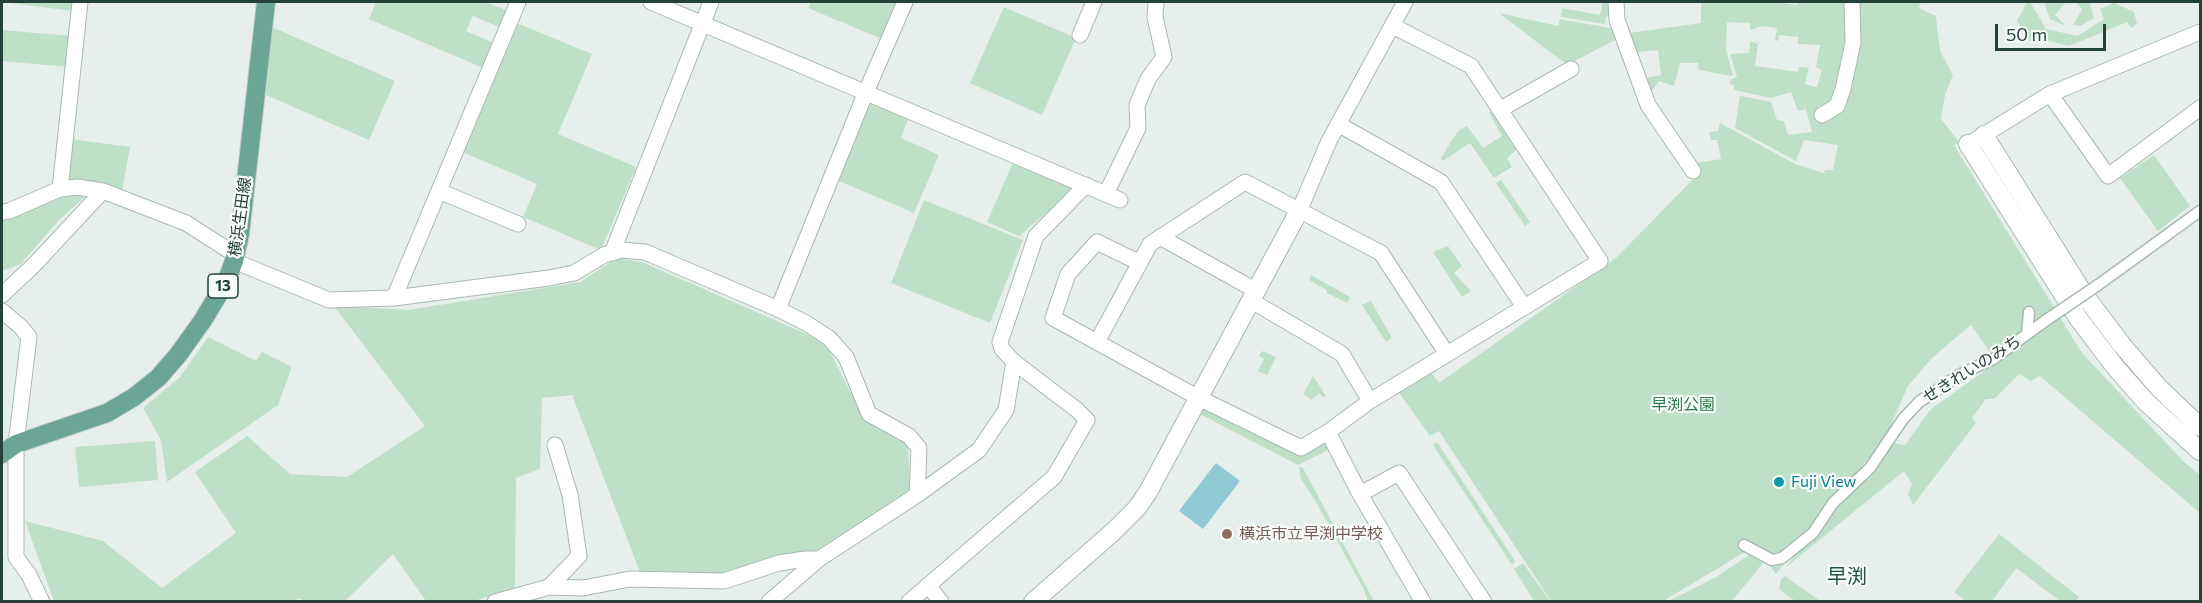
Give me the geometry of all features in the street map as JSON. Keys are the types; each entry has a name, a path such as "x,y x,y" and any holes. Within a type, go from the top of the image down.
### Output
{"main road":[{"name":"横浜生田線","path":"9,449 107,413 134,397 158,378 178,355 204,320 227,280 235,258 266,2"}],"street":[{"path":"60,189 80,2"},
{"path":"394,298 518,2"},
{"path":"651,2 1113,197 1138,129 1137,105 1148,79 1164,57 1155,16 1156,2"},
{"path":"612,253 711,2"},
{"path":"778,309 905,2"},
{"path":"1080,35 1094,2"},
{"path":"1033,602 1114,531 1137,508 1148,492 1300,209 1338,124 1405,2"},
{"path":"1616,2 1617,20 1648,105 1693,171"},
{"path":"1822,114 1837,106 1843,88 1853,43 1852,2"},
{"path":"1138,262 1097,242 1068,274 1053,318 1200,398 1301,448 1328,432 1370,401 1600,261 1471,66 1393,26"},
{"path":"1976,140 2050,94 2200,32"},
{"path":"1501,109 1571,69"},
{"path":"2050,94 2108,176 2200,108"},
{"path":"1338,124 1441,183 1524,307"},
{"path":"1976,140 2122,345 2159,388 2200,427"},
{"path":"1976,140 2066,299 2116,368 2146,402 2200,451"},
{"path":"1097,342 1138,262 1150,244 1245,182 1381,253 1447,354"},
{"path":"909,602 1054,477 1087,420 1014,362 1002,349 1000,342 1036,236 1086,184"},
{"path":"2,212 9,212 60,189 76,187 103,191 186,223 235,258 329,300 394,298 574,273 604,255 621,250 645,252 806,322 829,338 846,357 869,414 909,436 919,448 917,495"},
{"path":"2,294 34,265 103,191"},
{"path":"439,191 518,224"},
{"name":"せきれいのみち","path":"1744,545 1772,560 1782,558 1813,533 1833,503 1869,468 1903,419 1919,402 1959,375 1993,359 2200,211"},
{"path":"1160,237 1341,354 1370,401"},
{"path":"2,311 29,337 9,449 16,557 42,602"},
{"path":"2027,334 2029,312"},
{"path":"769,602 819,559 917,495 979,450 1006,410 1014,362"},
{"path":"1328,432 1360,494 1423,602"},
{"path":"549,587 579,556 570,495 555,445"},
{"path":"1360,494 1399,473 1484,602"},
{"path":"495,602 549,587 583,588 630,579 724,581 779,563 805,558 819,559"},
{"path":"928,585 941,602"}],"green space":[{"path":"2,2 74,2 73,11"},
{"path":"376,2 485,2 506,10 499,27 473,16 466,31 494,43 483,68 369,19"},
{"path":"811,2 898,2 882,39 808,8"},
{"path":"1603,2 1610,2 1610,14 1606,17 1605,24 1561,17 1562,8 1600,15"},
{"name":"早渕公園","path":"1701,2 1768,2 1798,5 1798,2 1921,2 1919,8 1936,16 1940,51 1953,75 1945,95 1941,119 1960,143 1954,145 2082,353 2183,461 2200,475 2200,513 2040,376 2031,381 2019,374 1994,399 1986,399 1972,418 1976,423 1913,505 1908,494 1912,484 1904,471 1785,568 1890,443 1905,445 1930,410 1997,362 1971,325 1932,358 1908,386 1886,436 1776,574 1755,546 1663,601 1551,601 1439,431 1430,436 1397,390 1429,370 1439,383 1616,258 1701,171 1696,163 1721,159 1717,140 1711,140 1709,132 1718,131 1720,123 1795,164 1824,173 1825,170 1833,170 1838,145 1804,140 1796,161 1735,128 1740,96 1771,102 1777,120 1784,121 1788,135 1812,132 1806,109 1798,111 1791,92 1771,98 1734,90 1734,85 1730,84 1731,80 1737,76 1730,54 1749,53 1750,41 1758,44 1755,66 1798,72 1799,67 1809,68 1805,84 1817,87 1822,70 1816,67 1820,45 1798,44 1798,37 1779,35 1778,41 1775,40 1777,28 1761,26 1750,30 1750,23 1727,22 1726,50 1733,76 1699,70 1698,63 1680,63 1674,86 1659,81 1651,92 1645,78 1661,75 1658,50 1637,52 1629,33 1701,23"},
{"path":"2027,2 2030,2 2046,29 2078,36 2104,19 2100,9 2114,3 2134,12 2137,24 2131,28 2127,22 2069,46 2042,39 2031,42 2017,21"},
{"path":"2044,2 2066,2 2055,15 2066,26 2050,19"},
{"path":"2075,2 2097,2 2090,4 2094,18 2080,26 2073,25 2082,9"},
{"path":"1004,7 1076,38 1042,115 970,83"},
{"path":"1499,13 1558,26 1560,19 1615,29 1619,38 1567,65"},
{"path":"514,22 592,54 558,134 636,167 601,250 523,217 537,184 460,151"},
{"path":"272,27 395,81 369,140 266,95"},
{"path":"2,30 71,36 68,67 2,61"},
{"path":"871,101 909,117 901,138 939,155 914,213 837,180"},
{"path":"1492,111 1516,150 1507,158 1512,167 1494,178 1470,143 1443,161 1441,158 1458,131 1467,126 1483,148 1502,136 1489,112"},
{"path":"70,139 130,147 122,191 67,182"},
{"path":"2154,155 2190,206 2158,231 2120,178"},
{"path":"1014,160 1077,187 1019,236 987,222"},
{"path":"1501,180 1530,222 1525,226 1496,183"},
{"path":"67,194 88,194 58,221 21,264 2,271 2,218"},
{"path":"924,200 1023,240 990,323 891,283"},
{"path":"1448,246 1462,266 1454,273 1471,291 1462,297 1433,252"},
{"path":"617,258 642,262 825,342 862,415 908,443 910,492 818,550 723,576 641,575 572,395 542,398 540,469 516,478 515,588 474,601 426,601 393,554 345,601 305,601 298,598 295,602 54,601 25,521 103,541 162,588 236,533 195,472 247,436 290,474 347,477 425,426 334,306 409,310 580,282"},
{"path":"1311,275 1350,297 1347,303 1327,293 1327,290 1309,280"},
{"path":"1371,301 1392,338 1386,342 1362,305"},
{"path":"208,337 256,361 262,352 292,367 278,405 167,482 161,440 143,408 180,377"},
{"path":"1262,351 1276,357 1267,375 1258,371 1264,359 1259,356"},
{"path":"1313,376 1326,396 1323,397 1319,393 1312,400 1303,394"},
{"path":"1204,403 1304,449 1324,437 1330,449 1298,465 1198,413"},
{"path":"155,441 158,480 79,487 75,447"},
{"path":"1437,442 1515,561 1512,565 1433,445"},
{"path":"1299,467 1303,468 1374,601 1368,601 1315,500 1301,479"},
{"path":"1999,534 2079,597 2076,601 2060,601 2016,568 1992,601 1966,601 1954,592"},
{"path":"1749,555 1763,563 1732,601 1669,601 1716,577"},
{"path":"1523,563 1550,601 1534,601 1514,569"},
{"path":"1785,576 1820,601 1795,601 1779,589 1781,579"}],"water":[{"path":"1216,463 1240,481 1203,529 1179,511"}],"place":[{"name":"Fuji View","path":"1779,482"},
{"name":"横浜市立早渕中学校","path":"1227,534"}],"district":[{"name":"早渕","path":"1847,576"}]}
